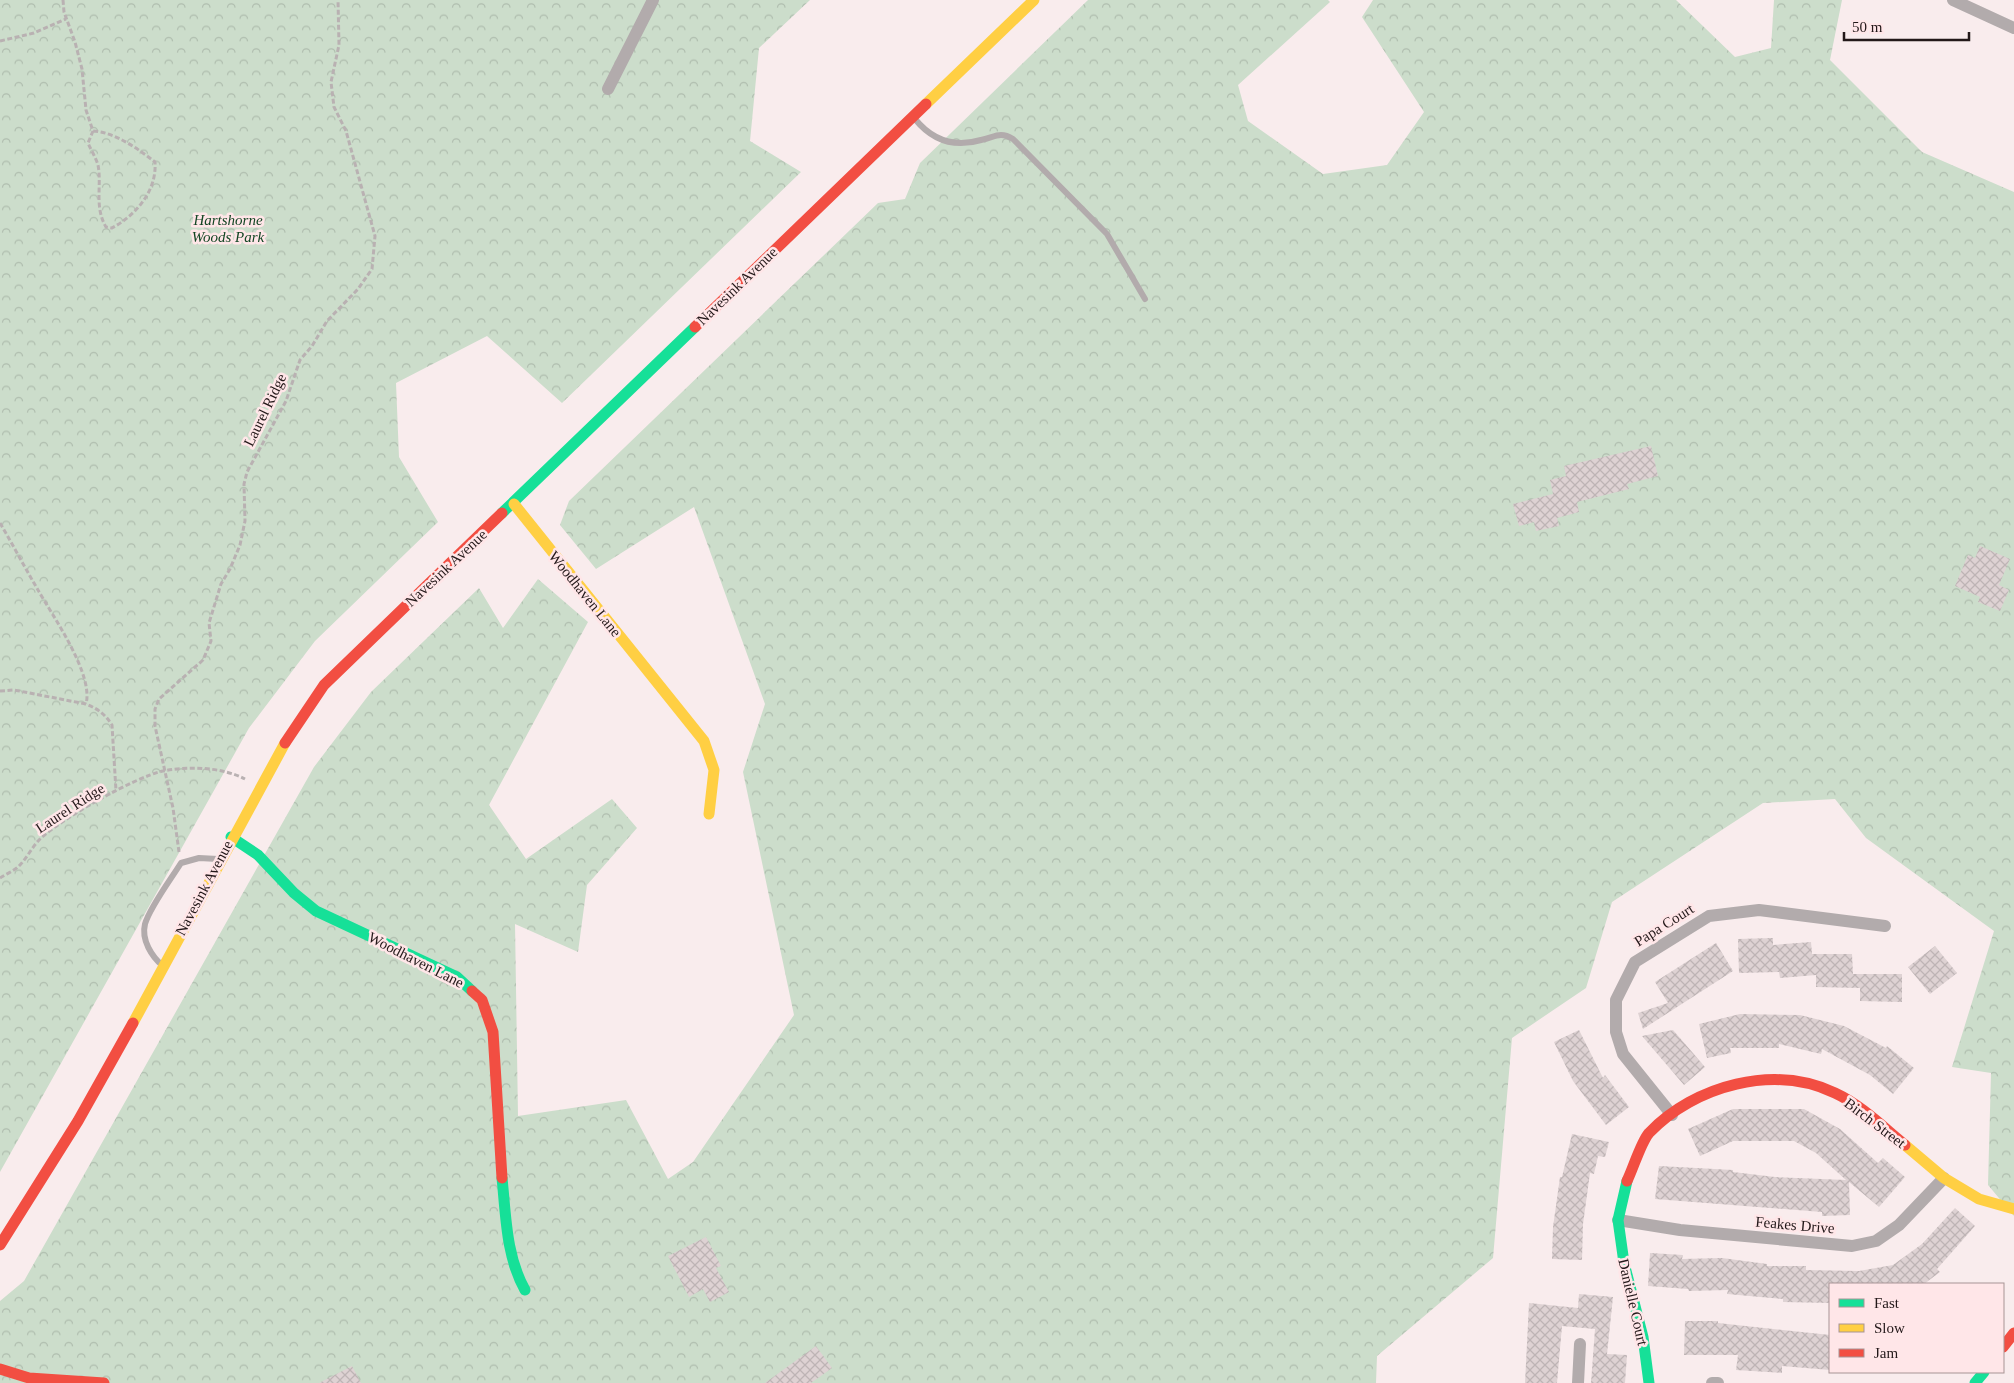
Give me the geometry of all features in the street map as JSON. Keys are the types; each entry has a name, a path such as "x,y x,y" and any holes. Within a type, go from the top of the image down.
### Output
{"main road":[{"name":"Navesink Avenue","path":"0,1245 28,1204 72,1128 163,966 231,837 290,732 324,685 514,504 818,206 1034,0"},
{"name":"Woodhaven Lane","path":"514,504 704,741 714,770 710,814"},
{"name":"Woodhaven Lane","path":"231,837 258,855 294,893 316,911 457,977 482,1000 493,1032 499,1143 509,1246 517,1276 525,1290"},
{"name":"Birch Street","path":"1618,1220 1626,1182 1648,1134 1690,1100 1728,1085 1764,1080 1809,1084 1835,1093 1866,1112 1944,1178 1979,1199 2014,1209"},
{"name":"Danielle Court","path":"1618,1220 1624,1263 1643,1337 1649,1383"},
{"path":"2004,1346 2014,1333"},
{"path":"0,1369 29,1378 104,1383"}],"street":[{"path":"608,89 653,0"},
{"path":"1953,0 2014,28"},
{"name":"Papa Court","path":"1672,1115 1623,1054 1616,1032 1616,1000 1635,962 1709,916 1759,910 1885,926"},
{"name":"Feakes Drive","path":"1618,1220 1680,1230 1852,1246 1876,1241 1899,1225 1944,1178"},
{"path":"1578,1383 1580,1344"},
{"path":"1712,1383 1718,1383"}],"lane":[{"path":"913,117 932,137 950,141 981,140 993,135 1004,134 1013,139 1107,234 1145,299"},
{"path":"163,966 153,958 146,941 145,925 181,863 199,858 220,860"}],"path":[{"path":"63,0 66,19 75,42 82,69 86,110 93,131 88,143 97,162 97,193 102,221 106,227 112,228 141,206 156,173 155,162 125,142 103,132 93,131"},
{"name":"Laurel Ridge","path":"164,771 154,709 158,699 203,660 211,641 209,623 221,584 230,569 240,545 245,521 244,484 246,472 286,401 300,360 312,346 327,320 358,289 372,269 375,236 346,131 334,107 331,82 339,45 338,0"},
{"path":"0,42 34,33 66,19"},
{"path":"0,523 37,590 65,632 82,675 88,697 86,704"},
{"path":"0,691 14,690 86,704 97,708 107,716 112,725 116,791"},
{"name":"Laurel Ridge","path":"0,878 18,867 40,839 80,811 116,791 164,771 210,768 239,776 259,787"},
{"path":"164,771 173,808 181,863"}],"green space":[{"name":"Hartshorne Woods Park","path":"0,0 810,0 759,48 750,141 801,172 562,403 487,336 396,383 399,457 438,522 315,641 249,728 0,1172"},
{"path":"1088,0 1328,0 1330,2 1238,85 1248,121 1323,174 1387,165 1424,112 1362,17 1373,0 1676,0 1735,57 1771,48 1774,0 1842,0 1830,60 1922,152 2014,192 2014,1216 1988,1185 1991,1073 1952,1067 1994,931 1866,838 1835,799 1763,803 1612,902 1586,988 1512,1038 1493,1258 1377,1356 1376,1383 0,1383 0,1301 24,1281 314,767 371,692 479,588 503,628 538,579 588,622 489,805 526,859 612,799 637,828 587,885 578,952 515,924 518,1116 626,1100 668,1179 693,1162 794,1015 743,772 765,704 694,507 596,569 560,525 569,501 878,203 905,199 920,163"}],"building":[{"path":"1651,446 1658,476 1627,484 1629,489 1577,502 1579,512 1557,518 1559,526 1536,531 1534,522 1519,526 1513,504 1553,494 1550,480 1566,476 1564,466"},
{"path":"1980,546 2010,559 1999,585 2009,590 2000,611 1978,602 1980,597 1955,586 1968,555 1975,558"},
{"path":"1773,938 1773,945 1811,942 1812,954 1852,954 1853,974 1902,974 1902,1002 1860,1001 1860,988 1816,987 1816,975 1780,978 1779,972 1739,973 1738,939"},
{"path":"1716,943 1733,971 1643,1029 1638,1013 1668,1003 1655,982"},
{"path":"1935,946 1957,973 1930,994 1908,967"},
{"path":"1740,1014 1800,1015 1844,1026 1886,1048 1887,1046 1914,1068 1893,1094 1870,1075 1822,1049 1821,1054 1779,1044 1779,1048 1730,1048 1731,1053 1707,1058 1699,1024"},
{"path":"1579,1030 1603,1078 1605,1075 1629,1107 1606,1125 1573,1081 1554,1042"},
{"path":"1673,1030 1705,1067 1684,1085 1642,1036"},
{"path":"1733,1109 1804,1109 1840,1129 1878,1163 1883,1158 1905,1177 1879,1207 1849,1182 1850,1215 1822,1216 1822,1212 1655,1199 1659,1166 1733,1170 1733,1172 1775,1177 1846,1180 1816,1153 1794,1141 1733,1141 1700,1156 1688,1129"},
{"path":"1572,1134 1609,1142 1605,1157 1598,1156 1594,1174 1590,1173 1583,1224 1582,1260 1552,1259 1553,1227 1560,1177 1562,1177"},
{"path":"1955,1208 1975,1226 1937,1269 1940,1272 1925,1283 1829,1283 1829,1303 1783,1302 1783,1299 1727,1294 1728,1290 1689,1291 1688,1289 1648,1286 1650,1253 1683,1255 1682,1259 1722,1258 1767,1264 1767,1266 1806,1266 1806,1270 1859,1271 1893,1265 1922,1244"},
{"path":"706,1237 721,1266 716,1268 729,1292 710,1302 703,1289 689,1297 668,1256"},
{"path":"1579,1294 1613,1297 1607,1354 1627,1355 1625,1383 1591,1383 1595,1329 1562,1326 1557,1383 1525,1383 1529,1303 1578,1308"},
{"path":"1685,1321 1718,1321 1718,1323 1829,1335 1829,1370 1782,1366 1782,1373 1736,1370 1738,1355 1684,1355"},
{"path":"816,1346 832,1368 811,1383 765,1383"},
{"path":"352,1366 361,1383 319,1383"}],"traffic: fast":[{"path":"502,513 695,327"},
{"path":"231,837 258,855 294,893 316,911 457,977 472,991"},
{"path":"502,1178 510,1250 525,1290"},
{"path":"1627,1181 1618,1220 1624,1263 1643,1337 1649,1383"},
{"path":"1975,1383 1983,1373"}],"traffic: slow":[{"path":"926,104 1034,0"},
{"path":"514,504 704,741 714,770 709,814"},
{"path":"133,1023 285,743"},
{"path":"1905,1145 1944,1178 1979,1199 2014,1209"}],"traffic: jam":[{"path":"695,327 926,104"},
{"path":"285,743 324,685 502,513"},
{"path":"472,991 482,1000 493,1032 502,1178"},
{"path":"0,1245 78,1121 133,1023"},
{"path":"1627,1181 1646,1137 1668,1116 1689,1102 1712,1092 1736,1084 1761,1080 1787,1080 1811,1084 1835,1093 1863,1110 1905,1145"},
{"path":"2004,1346 2014,1333"},
{"path":"0,1369 29,1378 104,1383"}]}
